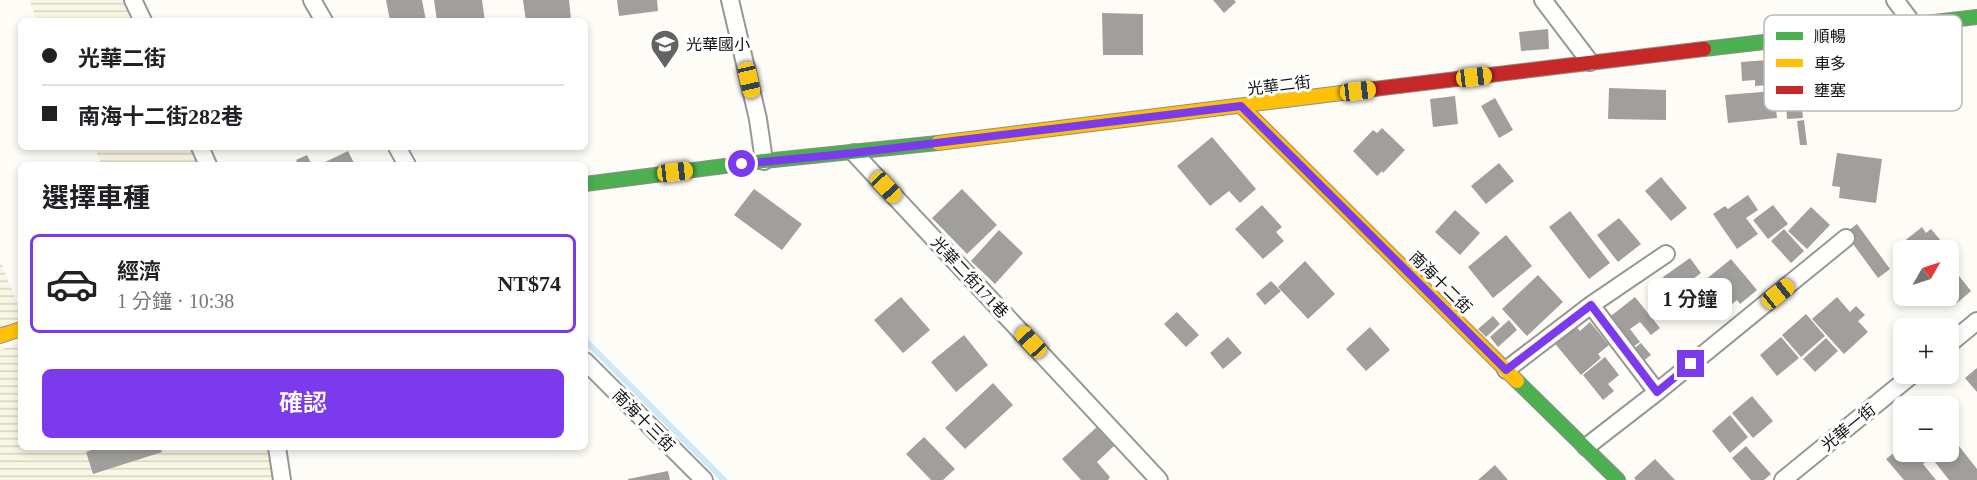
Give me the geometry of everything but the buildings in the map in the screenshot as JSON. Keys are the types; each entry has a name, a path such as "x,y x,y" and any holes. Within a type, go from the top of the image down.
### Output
{"street":[{"path":"133,0 142,18"},
{"path":"312,0 322,18"},
{"path":"730,0 758,119 764,161"},
{"path":"1543,0 1590,62"},
{"path":"1895,0 1906,15"},
{"name":"光華二街","path":"1962,19 1977,17"},
{"name":"光華二街","path":"588,184 1764,42"},
{"name":"南海十二街","path":"1241,106 1618,480"},
{"name":"光華二街171巷","path":"854,153 1159,480"},
{"path":"1586,447 1846,238"},
{"path":"1506,370 1591,305 1666,254"},
{"path":"1591,305 1657,392"},
{"path":"1959,336 1977,321"},
{"path":"0,336 18,330"},
{"name":"南海十三街","path":"588,364 704,480"},
{"name":"光華一街","path":"1783,480 1901,384"},
{"path":"277,450 282,480"}],"shaded area":[{"path":"29,0 128,0 136,18 37,18"},
{"path":"95,150 194,150 200,162 101,162"},
{"path":"0,260 18,305 18,324 0,331"},
{"path":"18,343 18,450 269,450 273,480 0,480 0,350"}],"waterway":[{"path":"588,343 724,480"}],"traffic: fast":[{"path":"1962,19 1977,17"},
{"path":"1704,49 1764,42"},
{"path":"588,184 764,161 938,143"},
{"path":"1517,381 1618,480"}],"traffic: slow":[{"path":"938,143 1374,89"},
{"path":"1241,106 1517,381"},
{"path":"0,336 18,330"}],"traffic: jam":[{"path":"1374,89 1704,49"}],"place":[{"name":"光華國小","path":"665,70"}],"route":[{"path":"742,164 854,153 1241,106 1506,370 1591,305 1657,392 1691,364"}]}
